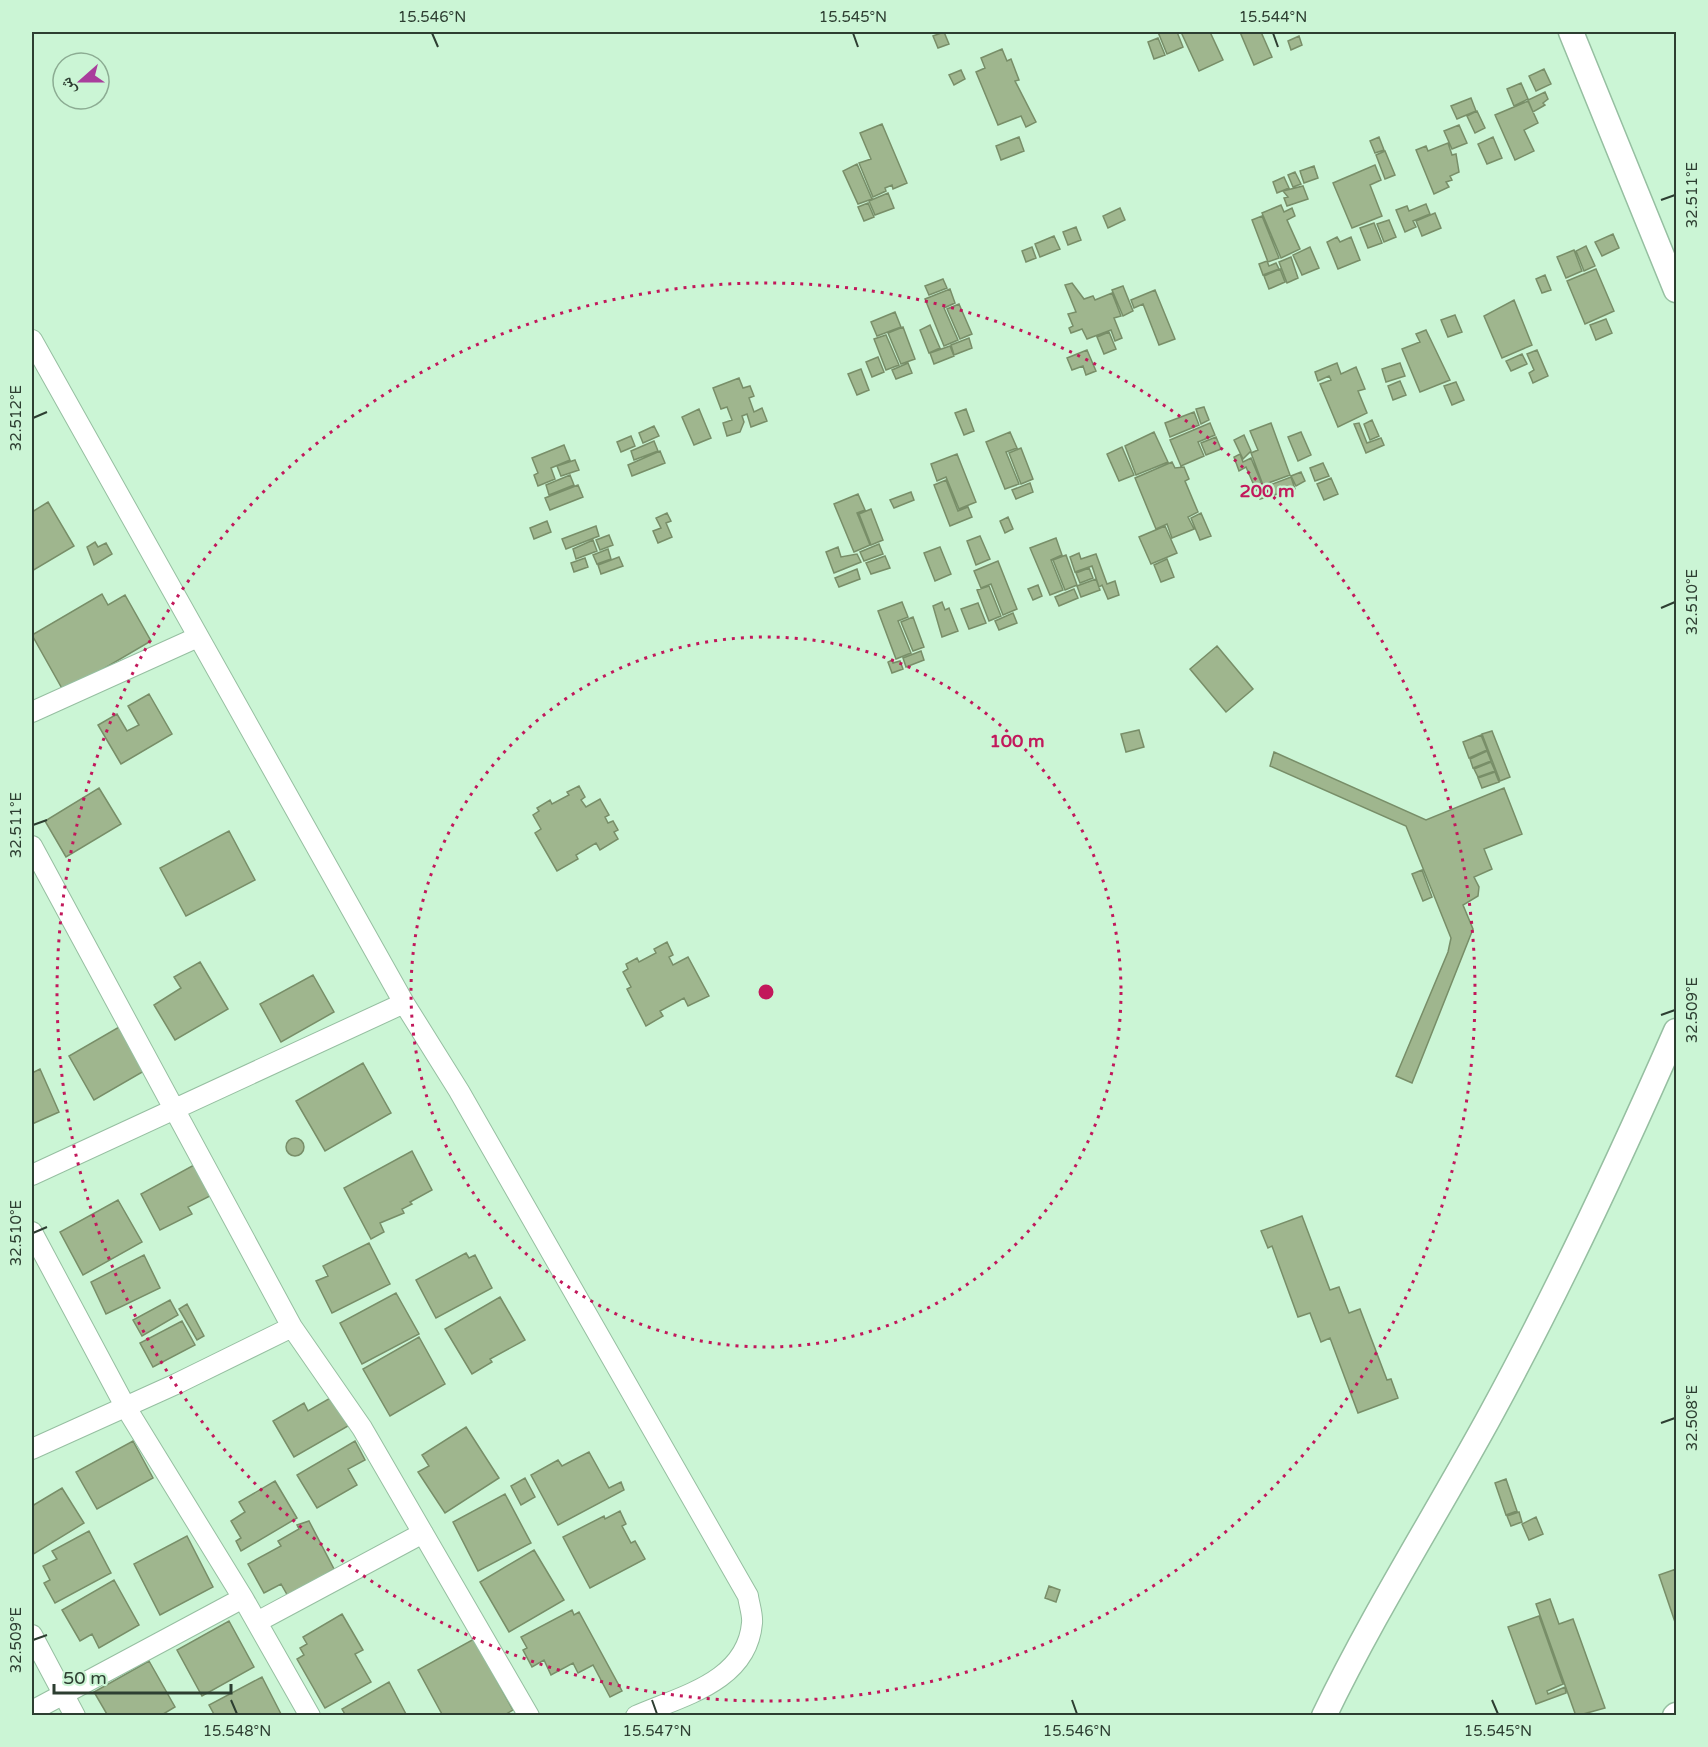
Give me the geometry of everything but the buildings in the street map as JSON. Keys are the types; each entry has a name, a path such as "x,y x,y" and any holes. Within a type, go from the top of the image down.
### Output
{"street":[{"path":"1571,32 1677,290"},
{"path":"32,340 404,1003 459,1091 748,1596 752,1622 749,1639 747,1647 732,1669 710,1684 636,1716"},
{"path":"32,712 198,638"},
{"path":"32,846 292,1327 362,1428 529,1716"},
{"path":"32,1175 404,1003"},
{"path":"1324,1716 1347,1668 1491,1414 1597,1208 1677,1031"},
{"path":"32,1232 125,1406 243,1598 310,1716"},
{"path":"32,1449 176,1384 292,1327"},
{"path":"257,1622 423,1533"},
{"path":"32,1712 243,1598"},
{"path":"32,1635 75,1716"}]}
